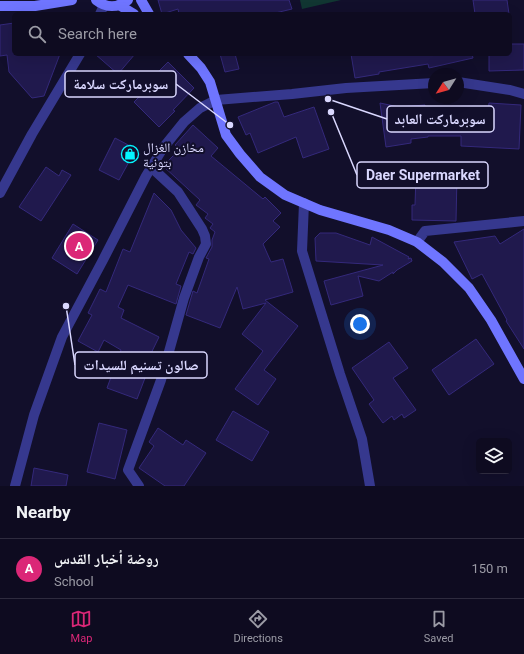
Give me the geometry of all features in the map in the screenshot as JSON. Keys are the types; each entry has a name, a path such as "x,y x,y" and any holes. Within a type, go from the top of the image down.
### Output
{"main road":[{"path":"0,6 35,6 72,0"},
{"path":"141,0 148,12"},
{"path":"100,6 123,3 132,12"},
{"path":"190,56 201,68 210,82 226,135 260,177 284,194 320,210 389,230 417,242 443,262 469,288 491,320 524,379"}],"street":[{"path":"0,193 32,134 79,56"},
{"path":"15,486 34,416 62,337 151,167 163,148 184,122 200,108 216,100 354,87 428,83"},
{"path":"464,83 510,90 524,94"},
{"path":"139,486 128,470 161,380 184,298 199,257 206,244 202,228 178,192 151,167"},
{"path":"304,203 302,251 362,439 369,486"},
{"path":"417,242 425,231 524,221"}],"green space":[{"path":"300,0 341,0 302,9"}],"building":[{"path":"158,0 289,0 292,9 279,12 179,12 178,9 168,12 161,12"},
{"path":"473,0 507,0 509,12 475,12"},
{"path":"12,23 12,56 59,56 44,96 32,98 9,72 7,55 0,56 0,25"},
{"path":"512,44 524,44 524,70 489,71 489,56 512,56"},
{"path":"97,56 133,56 118,74"},
{"path":"221,56 236,56 239,69 225,72"},
{"path":"351,56 472,56 473,58 429,68 428,64 379,72 379,74 355,78"},
{"path":"168,62 194,88 173,110 175,111 159,127 134,102 152,84 149,81"},
{"path":"278,102 284,117 314,107 329,149 303,158 296,137 258,153 250,133 246,135 238,117"},
{"path":"380,103 399,107 425,105 425,108 488,109 489,103 521,105 519,149 461,146 461,136 428,136 411,139 411,143 386,147"},
{"path":"193,125 218,148 211,156 263,199 265,197 281,213 273,221 280,227 263,244 271,262 283,259 293,292 265,300 298,326 264,370 276,379 258,405 235,389 263,351 242,334 266,303 243,309 237,287 220,328 186,315 193,291 197,293 209,259 206,258 212,247 212,240 215,232 210,228 213,224 205,218 208,214 196,205 200,200 163,166 180,149 175,145"},
{"path":"115,138 136,149 119,180 99,170"},
{"path":"46,167 59,176 62,170 71,175 41,221 19,207"},
{"path":"416,175 457,176 456,221 412,220 412,205 415,205"},
{"path":"154,193 171,210 181,230 196,248 193,254 189,252 176,284 181,286 176,304 128,285 118,307 124,310 121,318 159,337 140,376 145,378 137,399 107,388 121,350 104,340 98,352 78,341 92,315 88,313 100,289 106,292 123,249 130,252"},
{"path":"73,224 98,240 77,274 52,258"},
{"path":"524,229 524,349 506,321 507,320 482,274 472,279 454,242 495,236 500,244"},
{"path":"320,233 336,233 370,245 372,237 409,257 408,259 411,258 412,261 393,274 393,272 379,281 358,276 363,296 331,305 324,281 383,265 316,261 315,238"},
{"path":"476,339 494,364 449,395 432,370"},
{"path":"389,342 408,368 393,378 416,410 404,418 402,414 394,420 392,416 383,423 369,404 374,400 352,368"},
{"path":"233,411 269,432 252,461 216,440"},
{"path":"99,423 127,430 115,479 87,472"},
{"path":"158,428 183,445 186,440 206,453 184,486 165,486 139,468 154,446 149,442"},
{"path":"34,468 68,475 66,486 31,486"}],"place":[{"name":"سوبرماركت العابد","path":"328,99"},
{"name":"Daer Supermarket","path":"331,112"},
{"name":"سوبرماركت سلامة","path":"230,125"},
{"name":"مخازن الغزال بتونية","path":"130,154"},
{"name":"روضة أخبار القدس","path":"79,246"},
{"name":"صالون تسنيم للسيدات","path":"66,306"}]}
